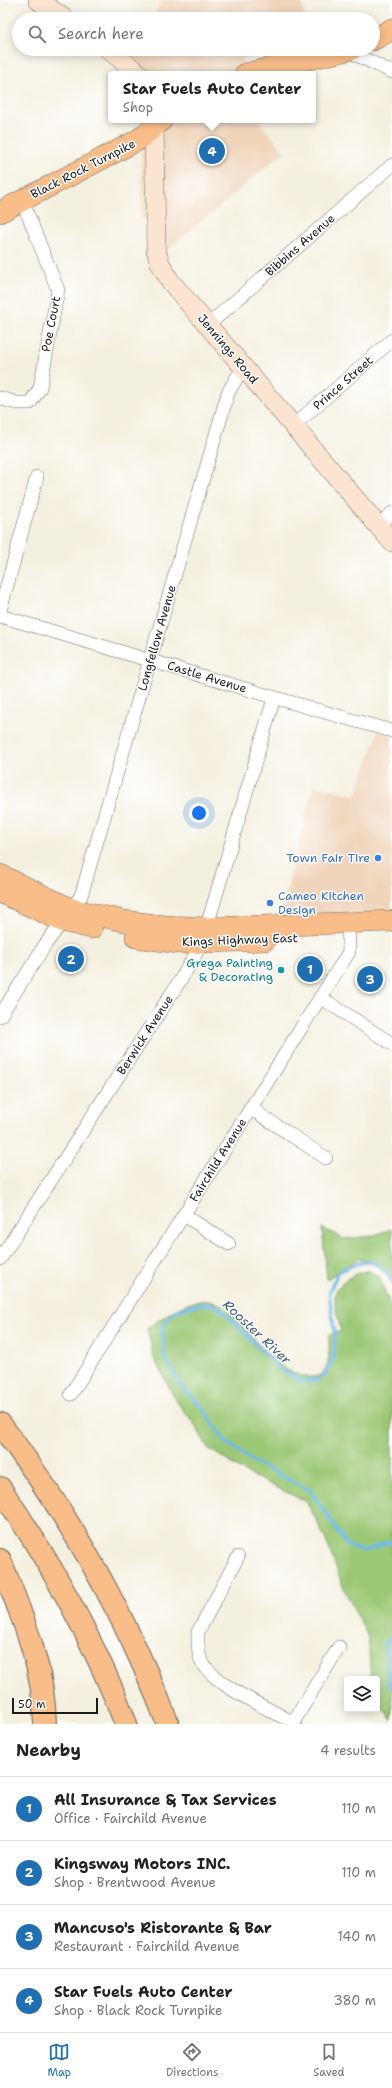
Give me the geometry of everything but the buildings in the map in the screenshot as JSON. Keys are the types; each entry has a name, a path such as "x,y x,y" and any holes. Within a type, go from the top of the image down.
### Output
{"highway":[{"path":"0,1424 41,1480 71,1526 112,1599 173,1724"},
{"path":"0,1488 32,1538 73,1609 108,1682 126,1724"},
{"path":"0,1560 34,1648 42,1688 45,1724"},
{"path":"145,1667 168,1724"}],"main road":[{"path":"380,36 392,29"},
{"path":"258,71 324,56"},
{"name":"Black Rock Turnpike","path":"0,212 138,140 156,123"},
{"name":"Kings Highway East","path":"0,875 67,915"},
{"name":"Kings Highway East","path":"0,892 119,935 179,943 205,935 349,930 392,935"},
{"name":"Kings Highway East","path":"349,930 392,921"}],"street":[{"path":"38,0 55,12"},
{"path":"117,56 137,71"},
{"path":"362,56 391,71"},
{"name":"Jennings Road","path":"157,123 156,250 160,263 170,281 293,426 385,519 392,542"},
{"name":"Bibbins Avenue","path":"208,324 392,165"},
{"name":"Poe Court","path":"0,398 16,402 30,403 40,388 58,290 22,200"},
{"name":"Prince Street","path":"293,426 392,340"},
{"name":"Longfellow Avenue","path":"0,1016 81,896 228,393 237,377 246,370"},
{"path":"0,611 37,477"},
{"name":"Castle Avenue","path":"0,616 274,698 392,730"},
{"name":"Berwick Avenue","path":"0,1259 181,979 205,935 274,698"},
{"name":"Fairchild Avenue","path":"71,1394 348,952 349,930"},
{"path":"320,997 392,1044"},
{"path":"250,1108 326,1158"},
{"path":"184,1215 229,1244"},
{"path":"238,1557 198,1632 198,1646 201,1660 221,1682 292,1724 339,1647"}],"shaded area":[{"path":"163,0 301,0 304,12 155,12"},
{"path":"128,56 256,56 242,59 244,71 121,71 118,69"},
{"path":"143,123 260,123 284,152 166,251 164,216 142,220 141,126"},
{"path":"378,732 392,736 392,913 280,916 314,785 356,796"}],"green space":[{"path":"322,1228 344,1239 371,1236 392,1229 392,1280 386,1271 378,1265 369,1261 358,1259 327,1279"},
{"path":"368,1271 379,1276 392,1310 392,1720 380,1705 380,1676 371,1676 368,1637 344,1589 325,1538 307,1502 243,1471 208,1448 194,1423 176,1401 154,1358 147,1329 161,1318 186,1304 204,1301 213,1302 224,1307 269,1355 287,1370 298,1375 309,1377 316,1376 322,1374 328,1363 329,1335 341,1331 335,1305 336,1291 343,1282 358,1274"}],"waterway":[{"name":"Rooster River","path":"392,1283 381,1267 369,1262 355,1265 338,1272 329,1293 335,1337 333,1359 326,1373 317,1380 301,1381 281,1370 223,1311 213,1305 200,1304 175,1311 162,1327 165,1357 181,1386 203,1408 225,1441 254,1462 310,1490 347,1545 364,1551 392,1541"},
{"name":"Rooster River","path":"392,1634 385,1645 389,1684 392,1688"}],"place":[{"name":"Star Fuels Auto Center","path":"212,151"},
{"name":"Town Fair Tire","path":"378,858"},
{"name":"Cameo Kitchen Design","path":"270,903"},
{"name":"Kingsway Motors INC.","path":"71,959"},
{"name":"All Insurance & Tax Services","path":"310,969"},
{"name":"Grega Painting & Decorating","path":"281,970"},
{"name":"Mancuso's Ristorante & Bar","path":"370,979"}]}
